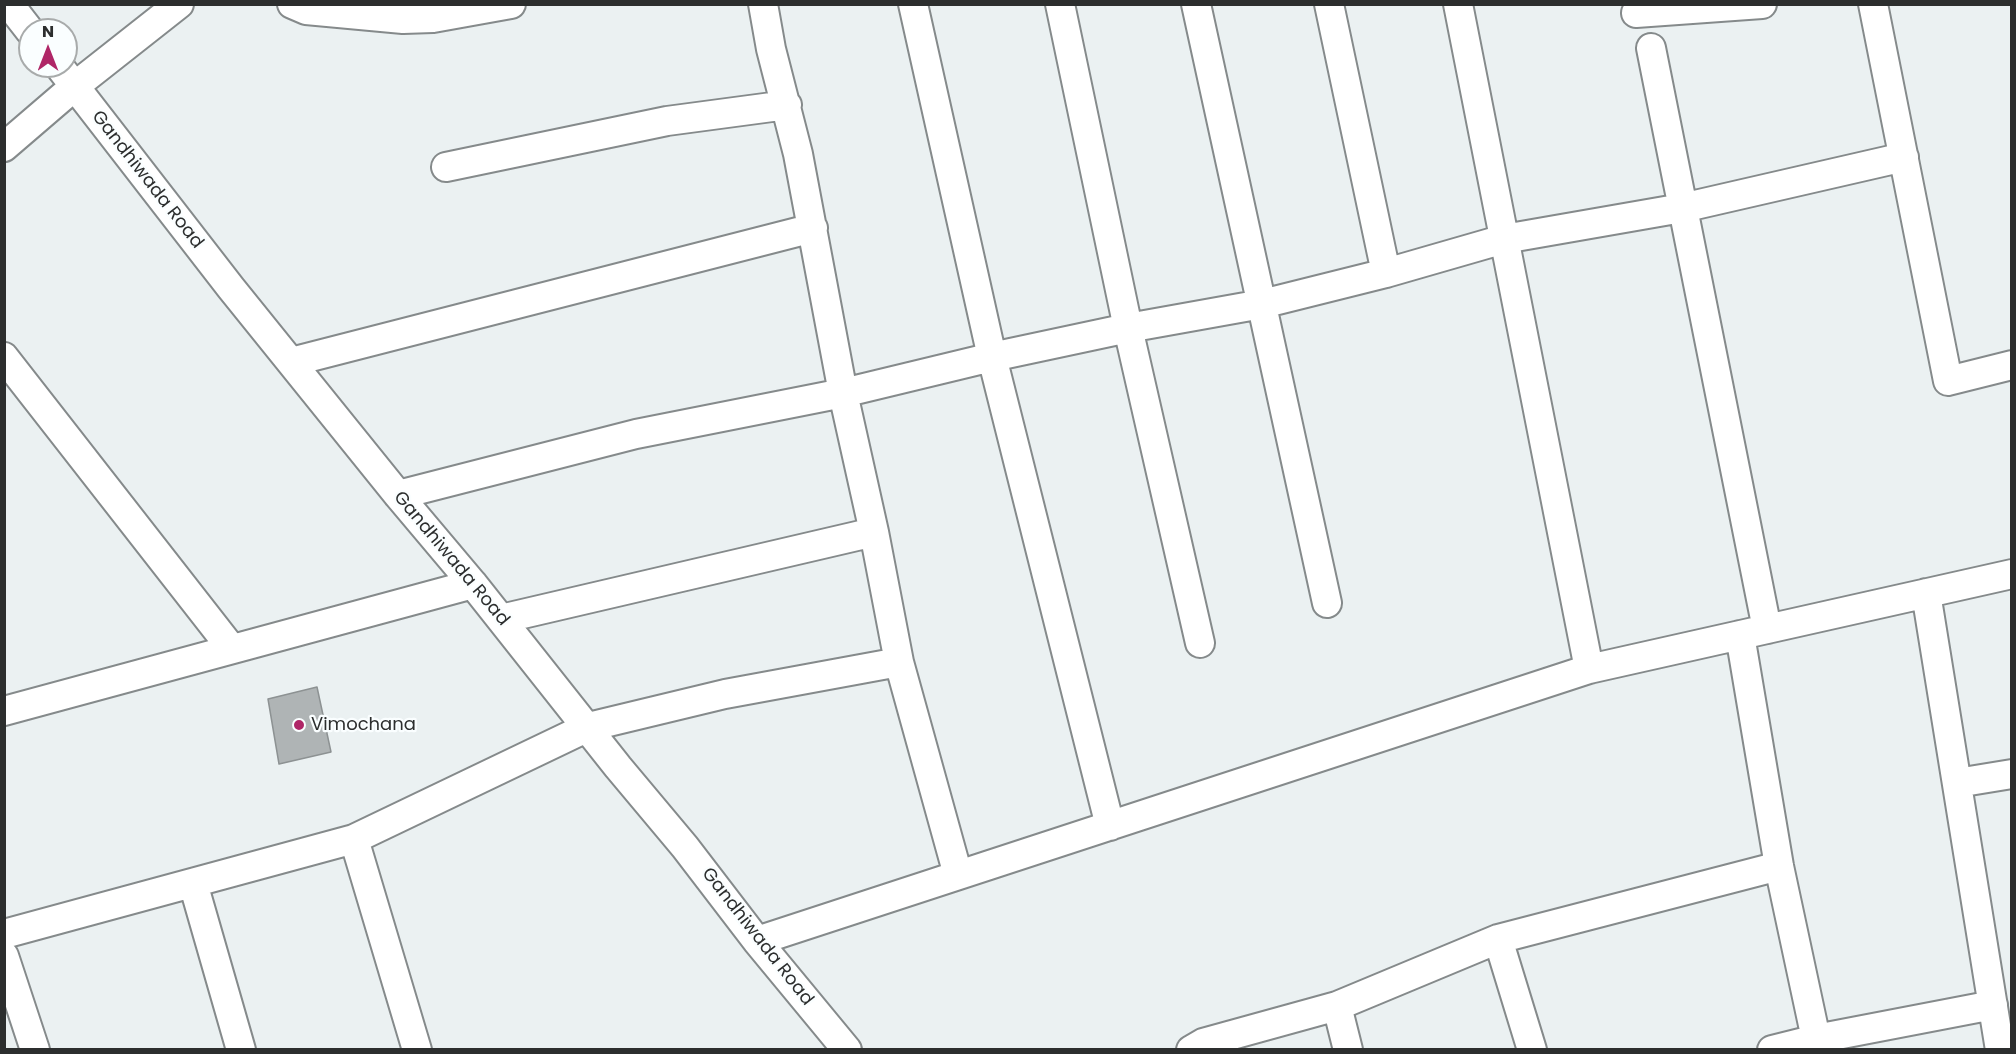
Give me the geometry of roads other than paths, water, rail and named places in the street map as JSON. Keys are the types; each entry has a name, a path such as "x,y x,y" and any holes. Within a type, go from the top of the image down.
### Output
{"street":[{"path":"9,4 20,18"},
{"path":"78,69 179,4"},
{"path":"292,4 306,10 403,19 433,18 511,4"},
{"path":"763,4 771,49 787,105 813,228 843,393 874,532 899,662 958,875"},
{"path":"913,4 992,357 1110,826"},
{"path":"1060,4 1128,328 1200,643"},
{"path":"1196,4 1327,603"},
{"path":"1329,4 1386,273"},
{"path":"1458,4 1589,669"},
{"path":"1636,13 1762,4"},
{"path":"1873,4 1948,381 2012,365"},
{"path":"1651,48 1682,208 1754,632 1779,866 1816,1039"},
{"path":"4,147 65,78"},
{"name":"Gandhiwada Road","path":"69,78 231,288 686,846 757,941 847,1050"},
{"path":"446,167 667,121 787,105"},
{"path":"398,495 636,434 843,393 992,357 1128,328 1262,304 1386,273 1504,239 1682,208 1904,156"},
{"path":"291,362 813,228"},
{"path":"4,357 232,649"},
{"path":"501,619 874,532"},
{"path":"757,941 1589,669 2012,574"},
{"path":"4,711 473,584"},
{"path":"1926,593 2001,1050"},
{"path":"4,934 354,839 588,727 725,694 899,662"},
{"path":"1957,783 2012,774"},
{"path":"354,839 417,1050"},
{"path":"1191,1050 1203,1043 1337,1006 1498,939 1779,866"},
{"path":"193,883 241,1050"},
{"path":"1498,939 1532,1050"},
{"path":"4,956 35,1050"},
{"path":"1772,1050 1816,1039 1993,1005"},
{"path":"1337,1006 1348,1050"}],"place":[{"name":"Vimochana","path":"299,725"}]}
